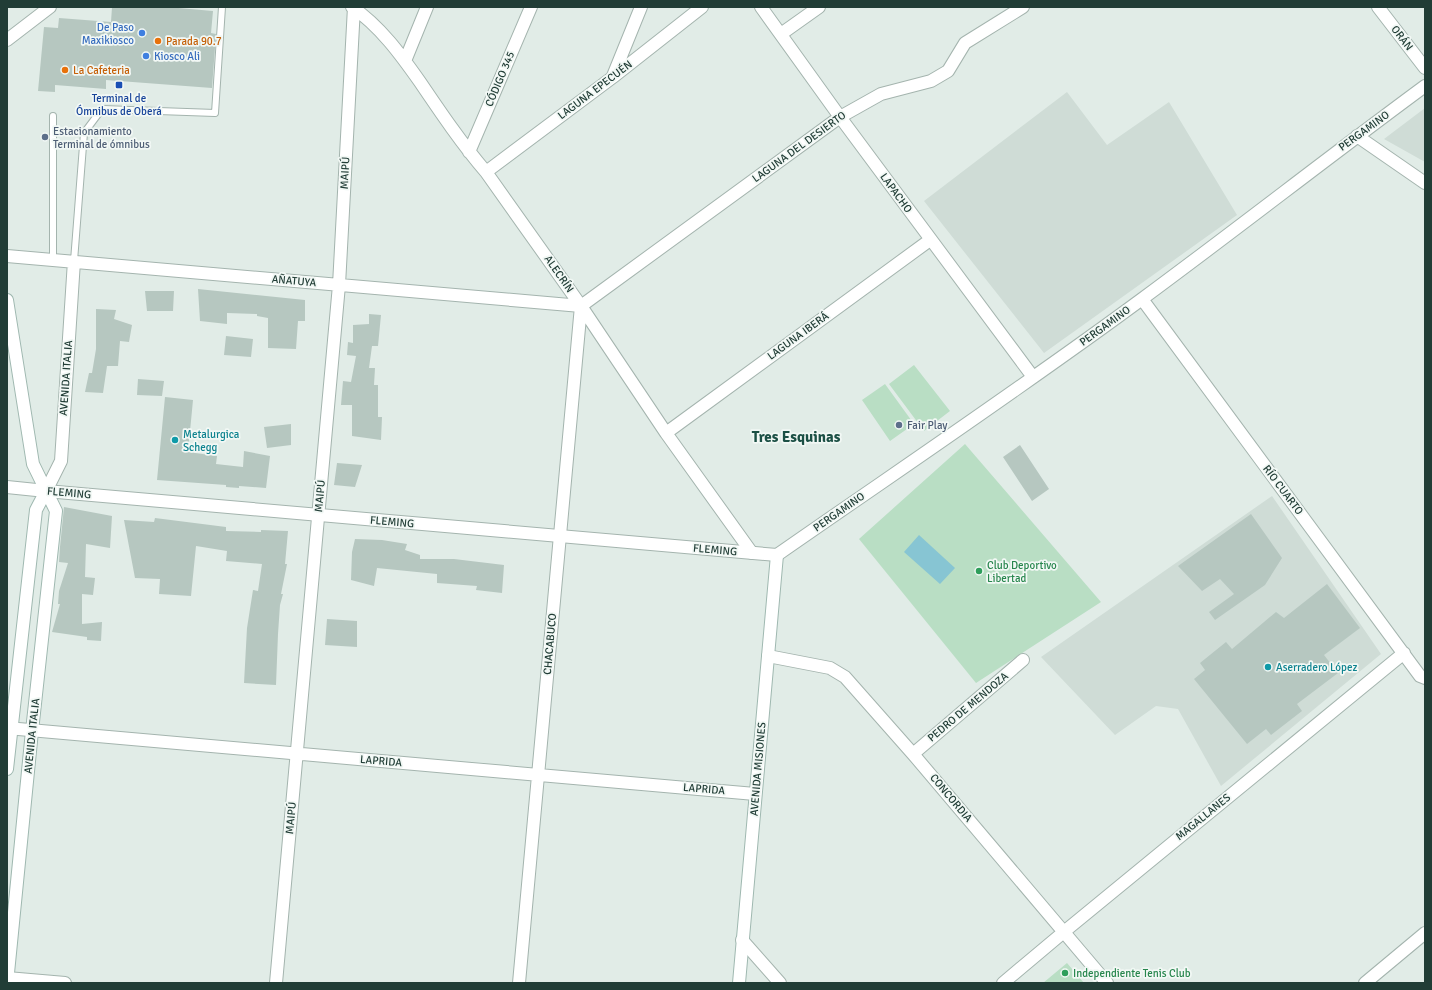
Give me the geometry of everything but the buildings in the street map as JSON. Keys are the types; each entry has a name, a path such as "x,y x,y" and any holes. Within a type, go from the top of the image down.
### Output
{"street":[{"path":"7,40 50,7"},
{"name":"ALECRÍN","path":"353,7 377,28 405,61 581,306 666,433 752,553"},
{"name":"MAIPÚ","path":"276,983 339,285 353,7"},
{"path":"405,61 427,7"},
{"name":"CÓDIGO 345","path":"469,152 531,7"},
{"path":"612,77 641,7"},
{"name":"LAGUNA EPECUÉN","path":"486,172 702,7"},
{"name":"LAPACHO","path":"761,7 930,240 1033,377"},
{"path":"781,34 819,7"},
{"name":"LAGUNA DEL DESIERTO","path":"581,306 840,117 881,94 931,81 948,70 965,43 1023,7"},
{"name":"ORÁN","path":"1378,7 1425,68"},
{"name":"PERGAMINO","path":"777,556 1142,299 1425,86"},
{"path":"1357,136 1425,183"},
{"name":"LAGUNA IBERÁ","path":"666,433 930,240"},
{"name":"AÑATUYA","path":"7,256 581,306"},
{"name":"AVENIDA ITALIA","path":"7,769 9,728 36,510 61,461 74,261"},
{"name":"RÍO CUARTO","path":"1142,299 1423,679"},
{"name":"AVENIDA ITALIA","path":"7,300 33,464 56,511 7,980"},
{"name":"CHACABUCO","path":"519,983 581,306"},
{"name":"FLEMING","path":"7,487 777,556"},
{"name":"AVENIDA MISIONES","path":"739,983 777,556"},
{"name":"MAGALLANES","path":"1004,983 1404,653"},
{"name":"CONCORDIA","path":"768,656 830,668 845,677 913,754 1107,983"},
{"name":"PEDRO DE MENDOZA","path":"913,754 1023,660"},
{"name":"LAPRIDA","path":"9,728 756,794"},
{"path":"1365,983 1425,933"},
{"path":"742,940 780,983"},
{"path":"7,980 65,983"}],"lane":[{"path":"74,261 84,133 102,109 215,113 222,7"},
{"path":"53,260 54,116"}],"shaded area":[{"path":"1067,92 1107,145 1169,102 1237,215 1044,353 924,201"},
{"path":"1425,108 1425,162 1384,139"},
{"path":"1272,496 1381,654 1221,786 1178,709 1156,706 1115,735 1041,657"}],"green space":[{"path":"914,365 950,411 924,431 889,384"},
{"path":"885,384 914,424 890,441 862,400"},
{"name":"Club Deportivo Libertad","path":"965,444 1101,602 976,683 859,539"},
{"name":"Independiente Tenis Club","path":"1067,963 1084,983 1043,983"}],"water":[{"path":"919,535 955,568 940,584 904,552"}],"place":[{"name":"De Paso Maxikiosco","path":"142,33"},
{"name":"Parada 90.7","path":"158,41"},
{"name":"Kiosco Ali","path":"146,56"},
{"name":"La Cafeteria","path":"65,70"},
{"name":"Terminal de Ómnibus de Oberá","path":"119,85"},
{"name":"Estacionamiento Terminal de ómnibus","path":"45,137"},
{"name":"Fair Play","path":"899,425"},
{"name":"Metalurgica Schegg","path":"175,440"},
{"name":"Club Deportivo Libertad","path":"979,571"},
{"name":"Aserradero López","path":"1268,667"},
{"name":"Independiente Tenis Club","path":"1065,973"}],"district":[{"name":"Tres Esquinas","path":"796,437"}]}
